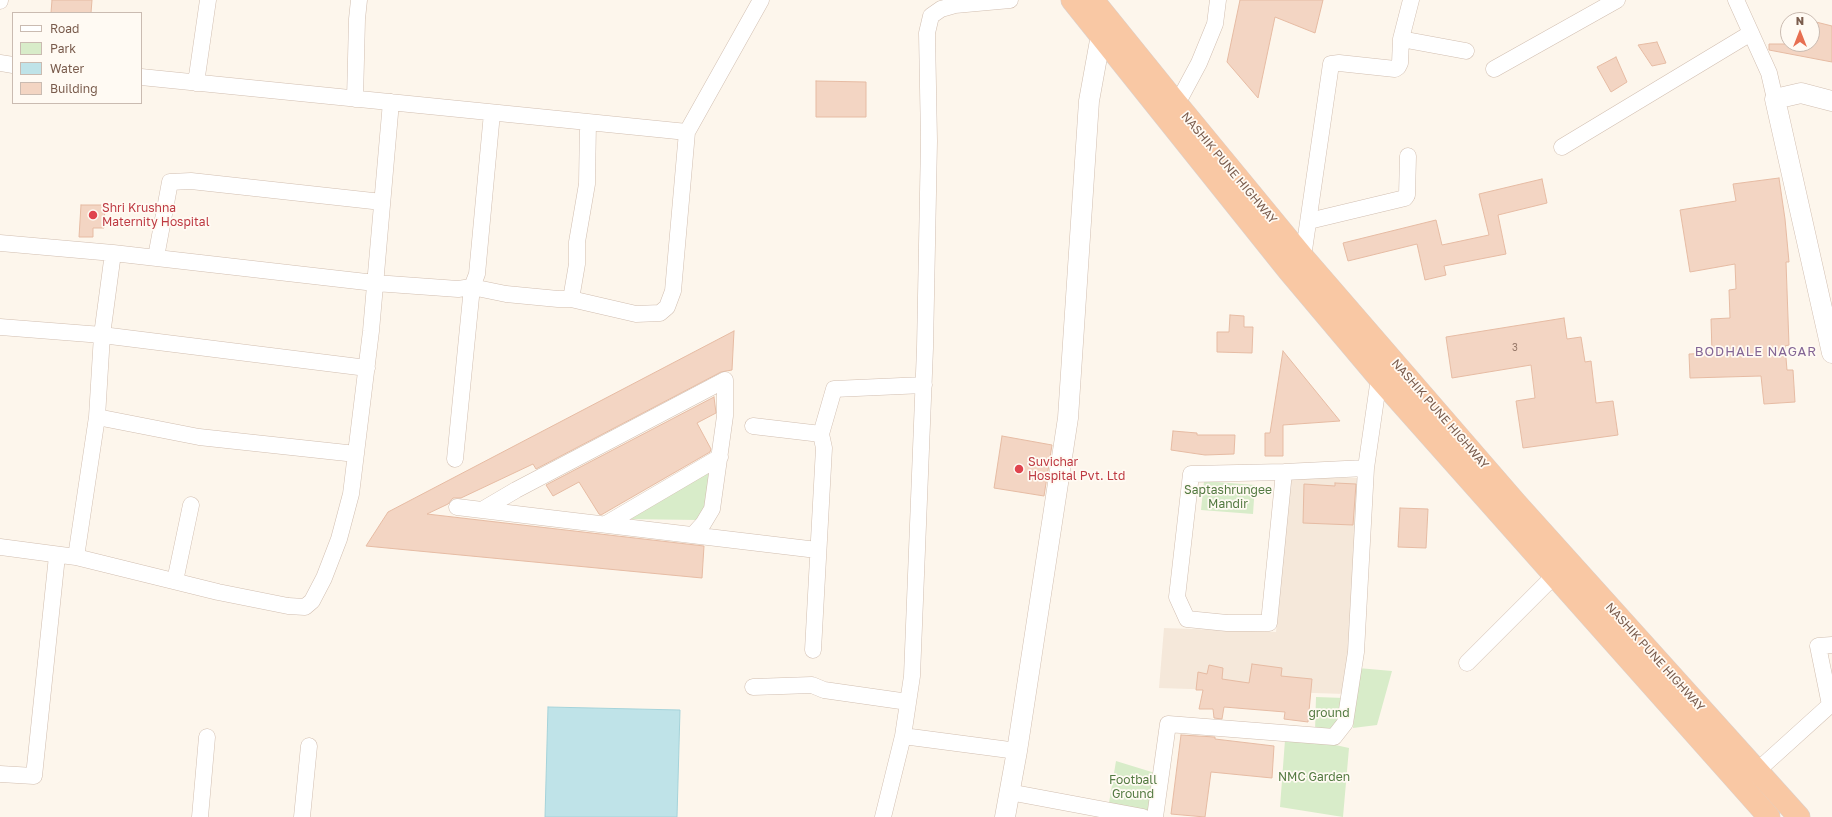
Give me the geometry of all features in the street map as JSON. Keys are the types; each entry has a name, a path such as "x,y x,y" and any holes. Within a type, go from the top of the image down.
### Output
{"highway":[{"name":"NASHIK PUNE HIGHWAY","path":"1072,0 1288,270 1379,378 1769,817"},
{"name":"NASHIK PUNE HIGHWAY","path":"1093,0 1303,257 1516,502 1799,817"}],"street":[{"path":"196,83 208,0"},
{"path":"355,99 357,19 359,0"},
{"path":"0,243 156,257 375,282 458,289 472,287 506,294 558,299 572,298 636,314 660,313 667,307 673,291 687,132 761,0"},
{"path":"883,817 903,736 912,668 924,385 929,141 927,33 931,16 941,9 955,5 1010,0"},
{"path":"1177,104 1198,63 1215,24 1218,0"},
{"path":"1303,257 1331,64 1339,63 1395,69 1400,63 1401,39 1411,0"},
{"path":"1494,69 1617,0"},
{"path":"1736,0 1769,73 1829,329 1832,352"},
{"path":"1562,147 1751,33"},
{"path":"1005,817 1017,751 1068,418 1089,101 1101,35"},
{"path":"1401,39 1466,51"},
{"path":"0,63 12,64"},
{"path":"142,77 687,132"},
{"path":"1775,99 1801,92 1832,101"},
{"path":"0,547 57,556 76,557 288,606 305,607 312,601 324,578 339,539 351,494 367,368 391,102"},
{"path":"456,459 472,287 477,274 492,113"},
{"path":"572,298 578,264 578,242 587,184 588,122"},
{"path":"1308,221 1405,198 1408,195 1408,156"},
{"path":"156,257 170,182 191,181 382,202"},
{"path":"76,557 97,417 102,335 113,253"},
{"path":"0,327 102,335 367,368"},
{"path":"1155,817 1168,724 1334,737 1345,722 1356,652 1366,468 1379,378"},
{"path":"482,510 516,490 725,380 725,416 712,509 703,524 693,535"},
{"path":"813,650 817,550 824,448 821,434 834,389 924,385"},
{"path":"97,417 199,437 356,454"},
{"path":"753,426 821,434"},
{"path":"606,524 720,457"},
{"path":"1284,472 1269,623 1227,623 1188,619 1177,597 1191,474 1366,468"},
{"path":"176,581 191,505"},
{"path":"457,507 817,550"},
{"path":"0,774 34,776 57,556"},
{"path":"1467,663 1555,575"},
{"path":"1757,771 1830,705 1818,646 1832,645"},
{"path":"753,687 812,685 824,690 908,702"},
{"path":"903,736 1017,751"},
{"path":"200,817 207,737"},
{"path":"302,817 309,746"},
{"path":"1009,792 1144,817"}],"shaded area":[{"path":"1289,478 1358,478 1349,658 1345,694 1159,688 1164,628 1276,632"}],"green space":[{"path":"717,466 706,514 699,520 622,519"},
{"name":"Saptashrungee Mandir","path":"1204,481 1255,485 1253,514 1201,510"},
{"path":"1358,668 1392,671 1377,725 1353,728"},
{"name":"ground","path":"1316,697 1344,698 1341,720 1331,730 1315,731"},
{"name":"NMC Garden","path":"1285,740 1331,744 1349,748 1343,817 1280,807"},
{"name":"Football Ground","path":"1116,761 1155,773 1151,811 1109,803"}],"water":[{"path":"548,707 680,710 677,817 545,817"}],"building":[{"path":"52,0 92,0 91,12 51,12"},
{"path":"1240,0 1323,0 1315,33 1275,17 1258,98 1227,62"},
{"path":"1820,23 1832,26 1832,62 1769,50 1769,44 1780,44 1780,52 1820,52"},
{"path":"1657,42 1666,63 1652,66 1638,45"},
{"path":"1616,57 1627,82 1611,92 1597,67"},
{"path":"816,81 866,82 866,117 816,117"},
{"path":"1779,178 1789,262 1786,262 1789,345 1785,346 1787,370 1793,370 1795,402 1764,404 1761,376 1690,378 1689,354 1712,353 1711,319 1730,318 1729,290 1736,289 1735,264 1690,272 1680,210 1736,201 1733,184"},
{"path":"1542,179 1547,203 1498,215 1506,254 1444,266 1446,275 1425,280 1417,244 1348,261 1343,243 1436,220 1442,245 1489,235 1479,194"},
{"path":"81,205 105,205 104,228 93,228 93,237 79,237"},
{"path":"1230,315 1244,316 1244,327 1253,327 1252,353 1217,352 1217,332 1229,332"},
{"path":"1564,318 1567,339 1581,337 1585,362 1591,361 1596,403 1613,401 1618,435 1523,448 1516,401 1535,398 1531,365 1452,378 1446,337"},
{"path":"734,331 732,370 721,372 536,469 533,464 461,498 453,498 448,504 427,514 704,546 702,578 366,546 388,512"},
{"path":"1283,351 1340,421 1283,425 1283,456 1265,456 1265,433 1270,433"},
{"path":"714,397 716,413 697,423 711,449 710,452 601,515 579,482 553,496 546,485"},
{"path":"1173,431 1197,433 1197,435 1235,435 1234,454 1205,455 1171,450"},
{"path":"1002,436 1052,445 1044,496 994,488"},
{"path":"1335,483 1356,484 1353,525 1303,523 1304,484 1335,486"},
{"path":"1400,508 1428,509 1426,548 1398,547"},
{"path":"1252,664 1282,668 1281,676 1312,679 1308,722 1284,719 1285,712 1224,707 1222,719 1214,718 1213,709 1199,709 1203,690 1196,690 1198,672 1207,674 1209,665 1223,668 1222,679 1249,683"},
{"path":"1181,735 1215,737 1215,739 1274,746 1272,778 1211,772 1205,817 1171,814"}],"place":[{"name":"Shri Krushna Maternity Hospital","path":"93,215"},
{"name":"Suvichar Hospital Pvt. Ltd","path":"1019,469"}],"district":[{"name":"BODHALE NAGAR","path":"1756,352"}]}
